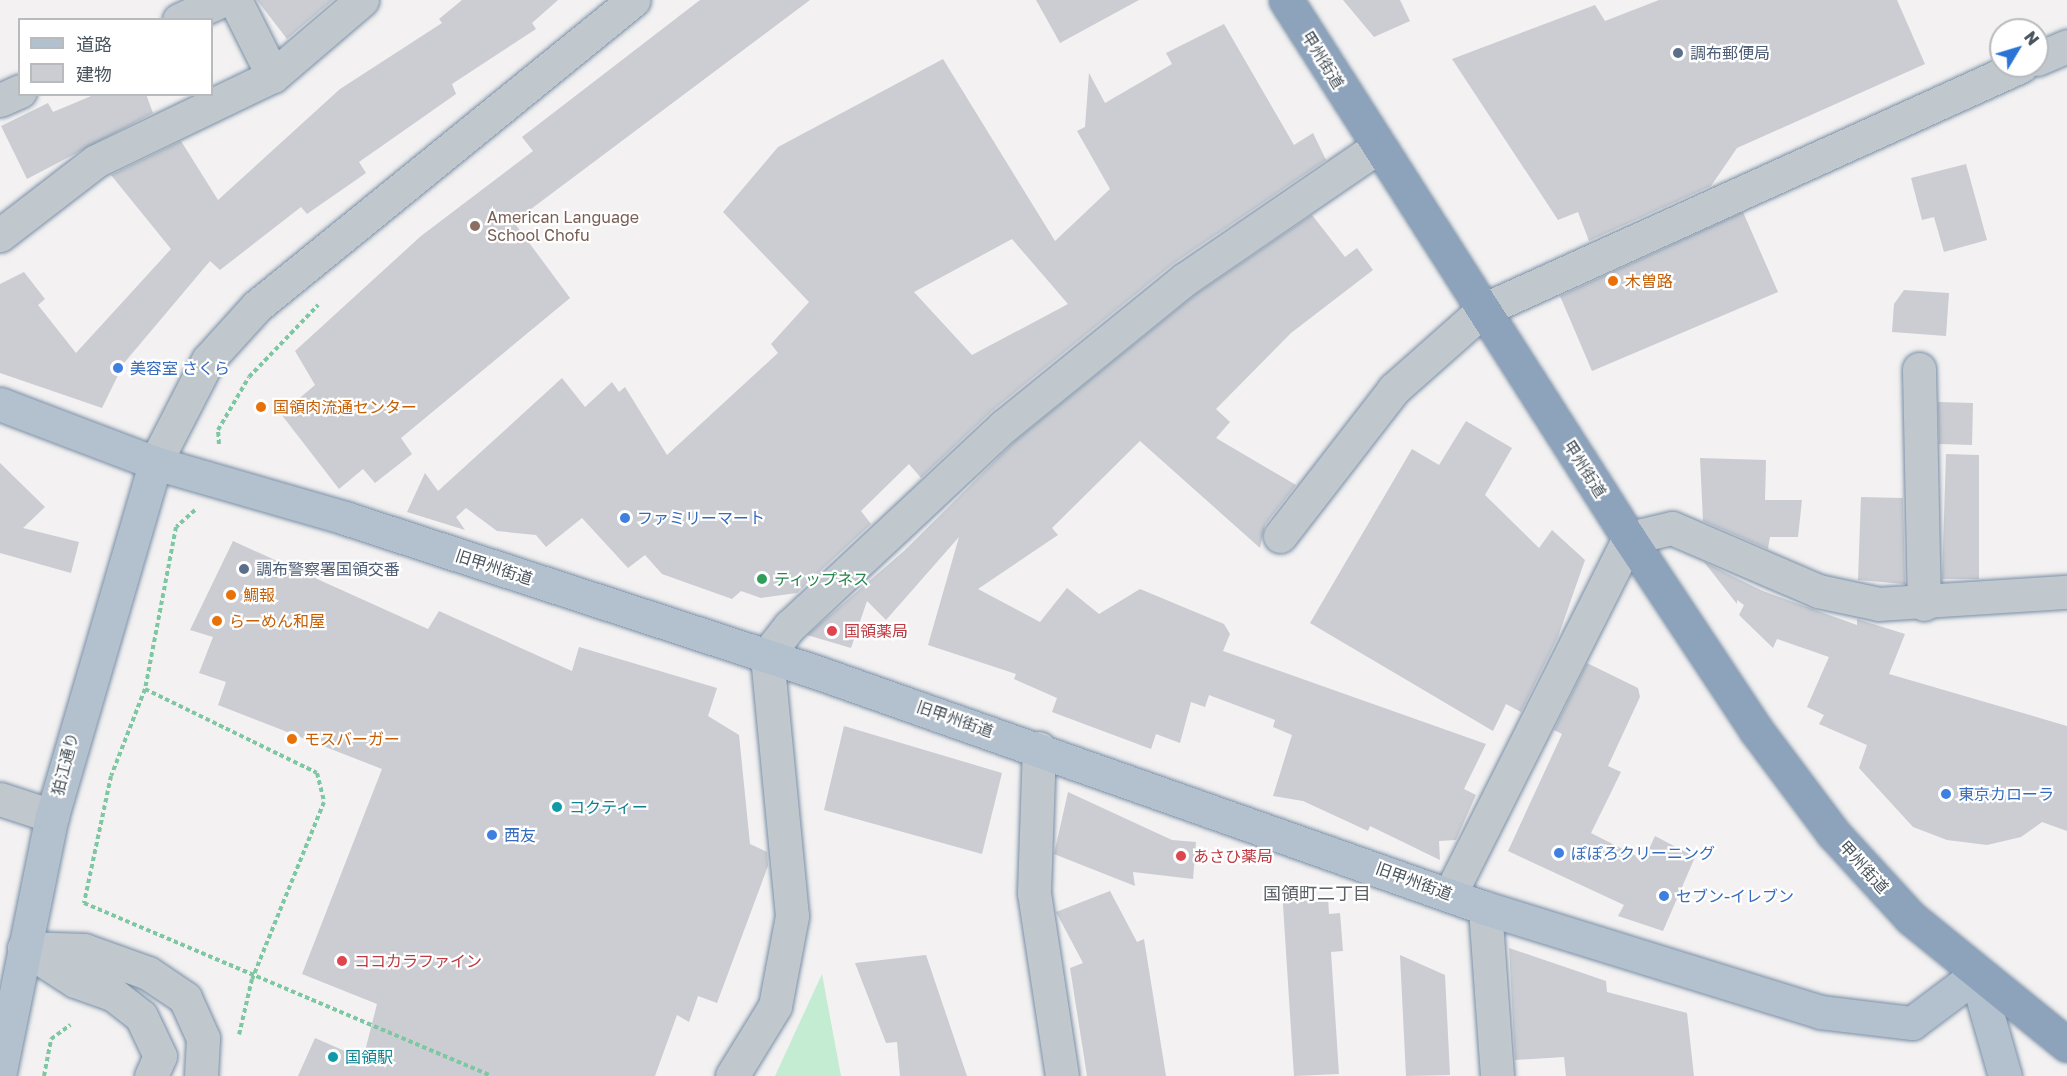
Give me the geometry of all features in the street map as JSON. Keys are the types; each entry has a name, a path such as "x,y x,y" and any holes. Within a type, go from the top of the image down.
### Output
{"highway":[{"name":"甲州街道","path":"1286,0 1629,538 1756,730 1833,833 1911,918 2027,1017 2067,1045"}],"main road":[{"name":"旧甲州街道","path":"0,404 155,463 207,477 767,655 1040,748 1485,908 1820,1012 1912,1023 1976,975"},
{"name":"狛江通り","path":"0,1071 51,816 155,463"},
{"path":"1976,975 2005,1076"}],"street":[{"path":"183,18 222,0"},
{"path":"235,0 273,76"},
{"path":"0,235 96,161 273,76 362,0"},
{"path":"155,463 208,360 257,306 633,0"},
{"path":"2049,54 2067,46"},
{"path":"1280,536 1394,388 1483,310 1995,78"},
{"path":"0,100 18,92"},
{"path":"732,1076 775,1006 792,916 767,655 790,626 1004,426 1185,279 1378,147"},
{"path":"1919,369 1924,604"},
{"path":"1450,894 1629,538 1672,528 1818,591 1879,604 1924,604 2067,592"},
{"path":"1040,748 1034,893 1062,1076"},
{"path":"0,799 51,816"},
{"path":"1485,908 1497,1076"},
{"path":"24,948 75,981 114,995 141,1016 160,1056 151,1076"},
{"path":"24,948 84,950 148,973 185,998 203,1038 201,1076"}],"path":[{"path":"321,302 249,377 218,430 216,458 192,516 176,527 145,689 111,776 84,903 252,979 491,1076"},
{"path":"145,689 317,773 324,802 252,979 238,1041"},
{"path":"44,1076 51,1039 70,1025"}],"green space":[{"path":"822,974 841,1076 775,1076"}],"building":[{"path":"257,0 333,0 287,39"},
{"path":"462,0 558,0 532,23 536,29 452,84 456,94 359,162 366,173 307,214 301,207 220,270 210,261 124,363 102,408 0,373 0,284 24,272 45,299 38,305 76,353 171,249 111,175 181,141 218,200 340,89 442,23 439,19"},
{"path":"700,0 810,0 527,212 516,225 570,298 401,438 412,454 375,483 363,469 339,489 281,414 315,385 295,351 421,236 533,151 522,137"},
{"path":"1036,0 1139,0 1060,43"},
{"path":"1343,0 1400,0 1410,21 1374,37"},
{"path":"1659,0 1897,0 1925,64 1737,148 1711,186 1589,241 1578,212 1558,220 1452,59 1595,5 1605,21"},
{"path":"1224,24 1294,145 1313,133 1326,160 1173,264 992,411 921,478 909,464 861,511 871,524 797,593 761,598 741,591 732,599 662,574 645,555 628,568 582,518 546,547 536,535 497,531 466,508 456,517 465,530 407,512 425,473 438,491 562,378 585,407 612,382 619,392 625,387 667,455 778,353 771,344 809,302 723,212 778,147 943,59 1055,241 1110,189 1077,131 1085,127 1089,73 1105,103 1172,64 1166,53","holes":["1012,239 1068,304 972,355 914,292"]},
{"path":"91,96 147,96 153,113 27,179 1,126 48,103 53,112"},
{"path":"1966,164 1987,240 1944,252 1934,217 1922,220 1911,178"},
{"path":"1743,212 1778,292 1592,371 1560,296"},
{"path":"1312,215 1345,257 1357,248 1373,270 1291,333 1216,409 1230,422 1216,438 1296,485 1265,525 1260,548 1140,441 1052,528 1058,535 978,589 1040,622 1067,588 1099,614 1140,589 1224,624 1230,634 1223,651 1486,744 1464,789 1476,795 1456,840 1439,841 1440,860 1370,826 1368,831 1303,801 1273,796 1292,735 1273,727 1275,720 1209,695 1205,707 1191,702 1180,743 1156,734 1151,749 1052,712 1057,698 1014,679 1016,674 928,645 959,537 886,620 867,601 851,648 807,635 905,550 1016,440 1196,294"},
{"path":"1904,290 1949,293 1946,336 1892,332 1894,304"},
{"path":"1938,402 1973,403 1972,445 1939,444"},
{"path":"1466,421 1512,448 1485,495 1539,548 1552,530 1585,560 1558,637 1521,712 1506,704 1493,731 1310,623 1412,449 1439,465"},
{"path":"1946,454 1979,455 1979,579 1942,579"},
{"path":"1700,458 1766,460 1765,500 1802,500 1798,537 1770,537 1768,549 1703,521"},
{"path":"0,463 45,507 23,528 79,542 71,573 0,553"},
{"path":"1861,497 1903,498 1905,584 1858,580"},
{"name":"コクティー","path":"233,541 428,629 439,611 572,671 579,647 717,688 708,716 739,735 750,844 767,852 768,866 717,1003 698,996 689,1022 677,1015 655,1076 298,1076 315,1038 363,1059 377,1004 302,974 382,769 218,705 226,682 199,673 213,637 190,630"},
{"path":"1704,562 1763,591 1857,625 1857,619 1905,634 1889,674 2067,726 2067,831 2042,822 2021,837 1987,845 1947,840 1913,827 1859,768 1867,745 1819,724 1824,715 1807,707 1829,657 1777,639 1773,648 1739,615 1744,605 1737,600 1737,604"},
{"path":"1587,663 1638,688 1640,697 1608,766 1621,772 1591,833 1644,860 1655,836 1695,857 1663,931 1618,916 1624,905 1508,851 1562,734 1554,730"},
{"path":"844,726 1002,773 982,854 824,810"},
{"path":"1068,792 1172,840 1196,842 1193,879 1133,872 1135,886 1054,854"},
{"path":"1309,888 1310,899 1328,898 1329,914 1340,913 1343,951 1331,952 1339,1074 1294,1076 1282,890"},
{"path":"1110,891 1137,942 1144,939 1166,1076 1087,1076 1070,968 1083,963 1056,912"},
{"path":"1509,948 1606,981 1607,992 1687,1013 1694,1076 1566,1076 1564,1057 1515,1060"},
{"path":"926,955 967,1076 900,1076 897,1042 886,1043 855,963"},
{"path":"1400,955 1445,975 1450,1075 1406,1076"}],"place":[{"name":"調布郵便局","path":"1678,53"},
{"name":"American Language School Chofu","path":"475,226"},
{"name":"木曽路","path":"1613,281"},
{"name":"美容室 さくら","path":"118,368"},
{"name":"国領肉流通センター","path":"261,407"},
{"name":"ファミリーマート","path":"625,518"},
{"name":"調布警察署国領交番","path":"244,569"},
{"name":"ティップネス","path":"762,579"},
{"name":"鯛報","path":"231,595"},
{"name":"らーめん和屋","path":"217,621"},
{"name":"国領薬局","path":"832,631"},
{"name":"モスバーガー","path":"292,739"},
{"name":"東京カローラ","path":"1946,794"},
{"name":"コクティー","path":"557,807"},
{"name":"西友","path":"492,835"},
{"name":"ぽぽろクリーニング","path":"1559,853"},
{"name":"あさひ薬局","path":"1181,856"},
{"name":"セブン-イレブン","path":"1664,896"},
{"name":"ココカラファイン","path":"342,961"},
{"name":"国領駅","path":"333,1057"}],"district":[{"name":"国領町二丁目","path":"1317,893"}]}
